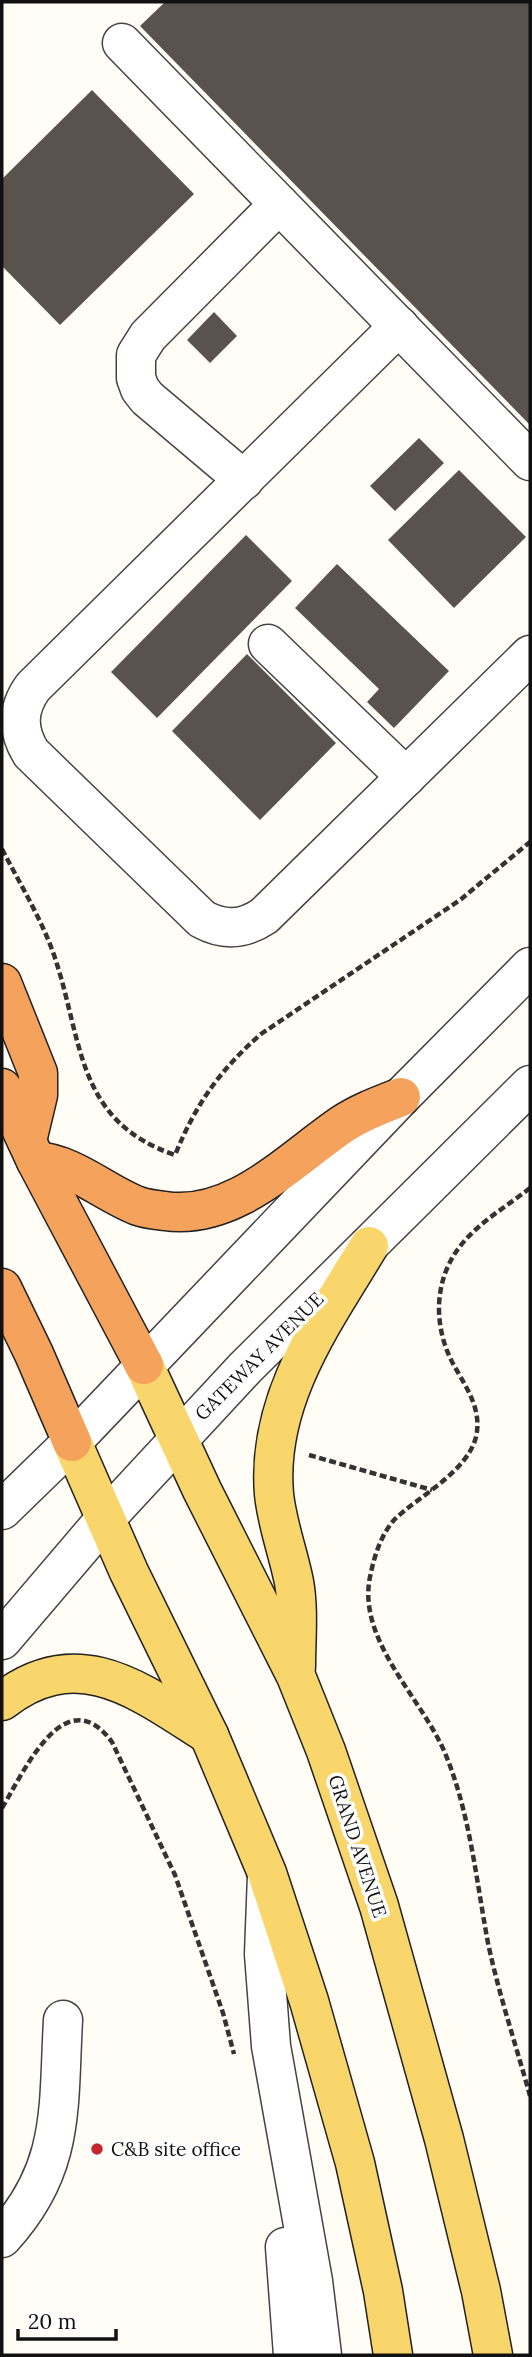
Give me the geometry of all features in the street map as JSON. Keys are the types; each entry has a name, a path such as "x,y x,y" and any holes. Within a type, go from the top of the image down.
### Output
{"highway":[{"path":"2,982 38,1073 32,1151"},
{"path":"2,1088 144,1365"},
{"path":"32,1151 45,1161 73,1171 140,1207 185,1212 215,1206 244,1195 362,1112 401,1097"},
{"path":"2,1288 72,1442"}],"main road":[{"path":"296,1676 295,1594 275,1494 275,1445 288,1394 303,1358 369,1246"},
{"name":"GRAND AVENUE","path":"144,1365 296,1676 326,1751 379,1906 444,2139 481,2291 493,2355"},
{"path":"72,1442 129,1572 209,1735 267,1873 309,2001 355,2164 383,2291 393,2355"},
{"path":"2,1701 28,1684 48,1677 68,1672 86,1673 129,1686 209,1735"}],"street":[{"path":"122,43 530,461"},
{"path":"244,480 147,398 136,378 136,355 148,336 279,204"},
{"path":"398,326 33,688 21,708 21,732 25,743 31,753 202,919 214,925 240,928 253,924 264,916 530,655"},
{"path":"268,644 406,777"},
{"path":"2,1510 72,1442 401,1097 530,967"},
{"name":"GATEWAY AVENUE","path":"2,1640 106,1518 245,1367 530,1085"},
{"path":"267,1873 264,1954 293,2355"},
{"path":"2,2238 36,2194 49,2164 57,2132 63,2020"},
{"path":"271,2046 313,2281 322,2355"}],"path":[{"path":"2,849 43,927 53,952 92,1089 120,1124 157,1149 176,1155 190,1120 209,1088 233,1059 261,1034 460,900 530,842"},
{"path":"530,1188 474,1232 458,1249 446,1269 439,1293 438,1318 443,1343 473,1397 477,1417 476,1438 467,1457 394,1521 377,1548 369,1579 369,1611 378,1640 433,1728 455,1779 495,1975 530,2096"},
{"path":"275,1445 432,1490"},
{"path":"2,1808 51,1731 64,1723 80,1720 103,1730 112,1742 175,1875 223,2013 235,2060"}],"building":[{"path":"165,2 530,2 530,425 140,26"},
{"path":"92,90 194,194 60,325 2,266 2,179"},
{"path":"214,312 237,336 210,363 187,340"},
{"path":"419,438 444,463 395,511 370,486"},
{"path":"459,470 526,537 454,608 388,540"},
{"path":"246,535 292,581 157,718 111,672"},
{"path":"337,564 449,671 394,728 367,702 379,689 295,608"},
{"path":"247,654 336,743 260,820 172,731"}],"place":[{"name":"C&B site office","path":"97,2149"}]}
